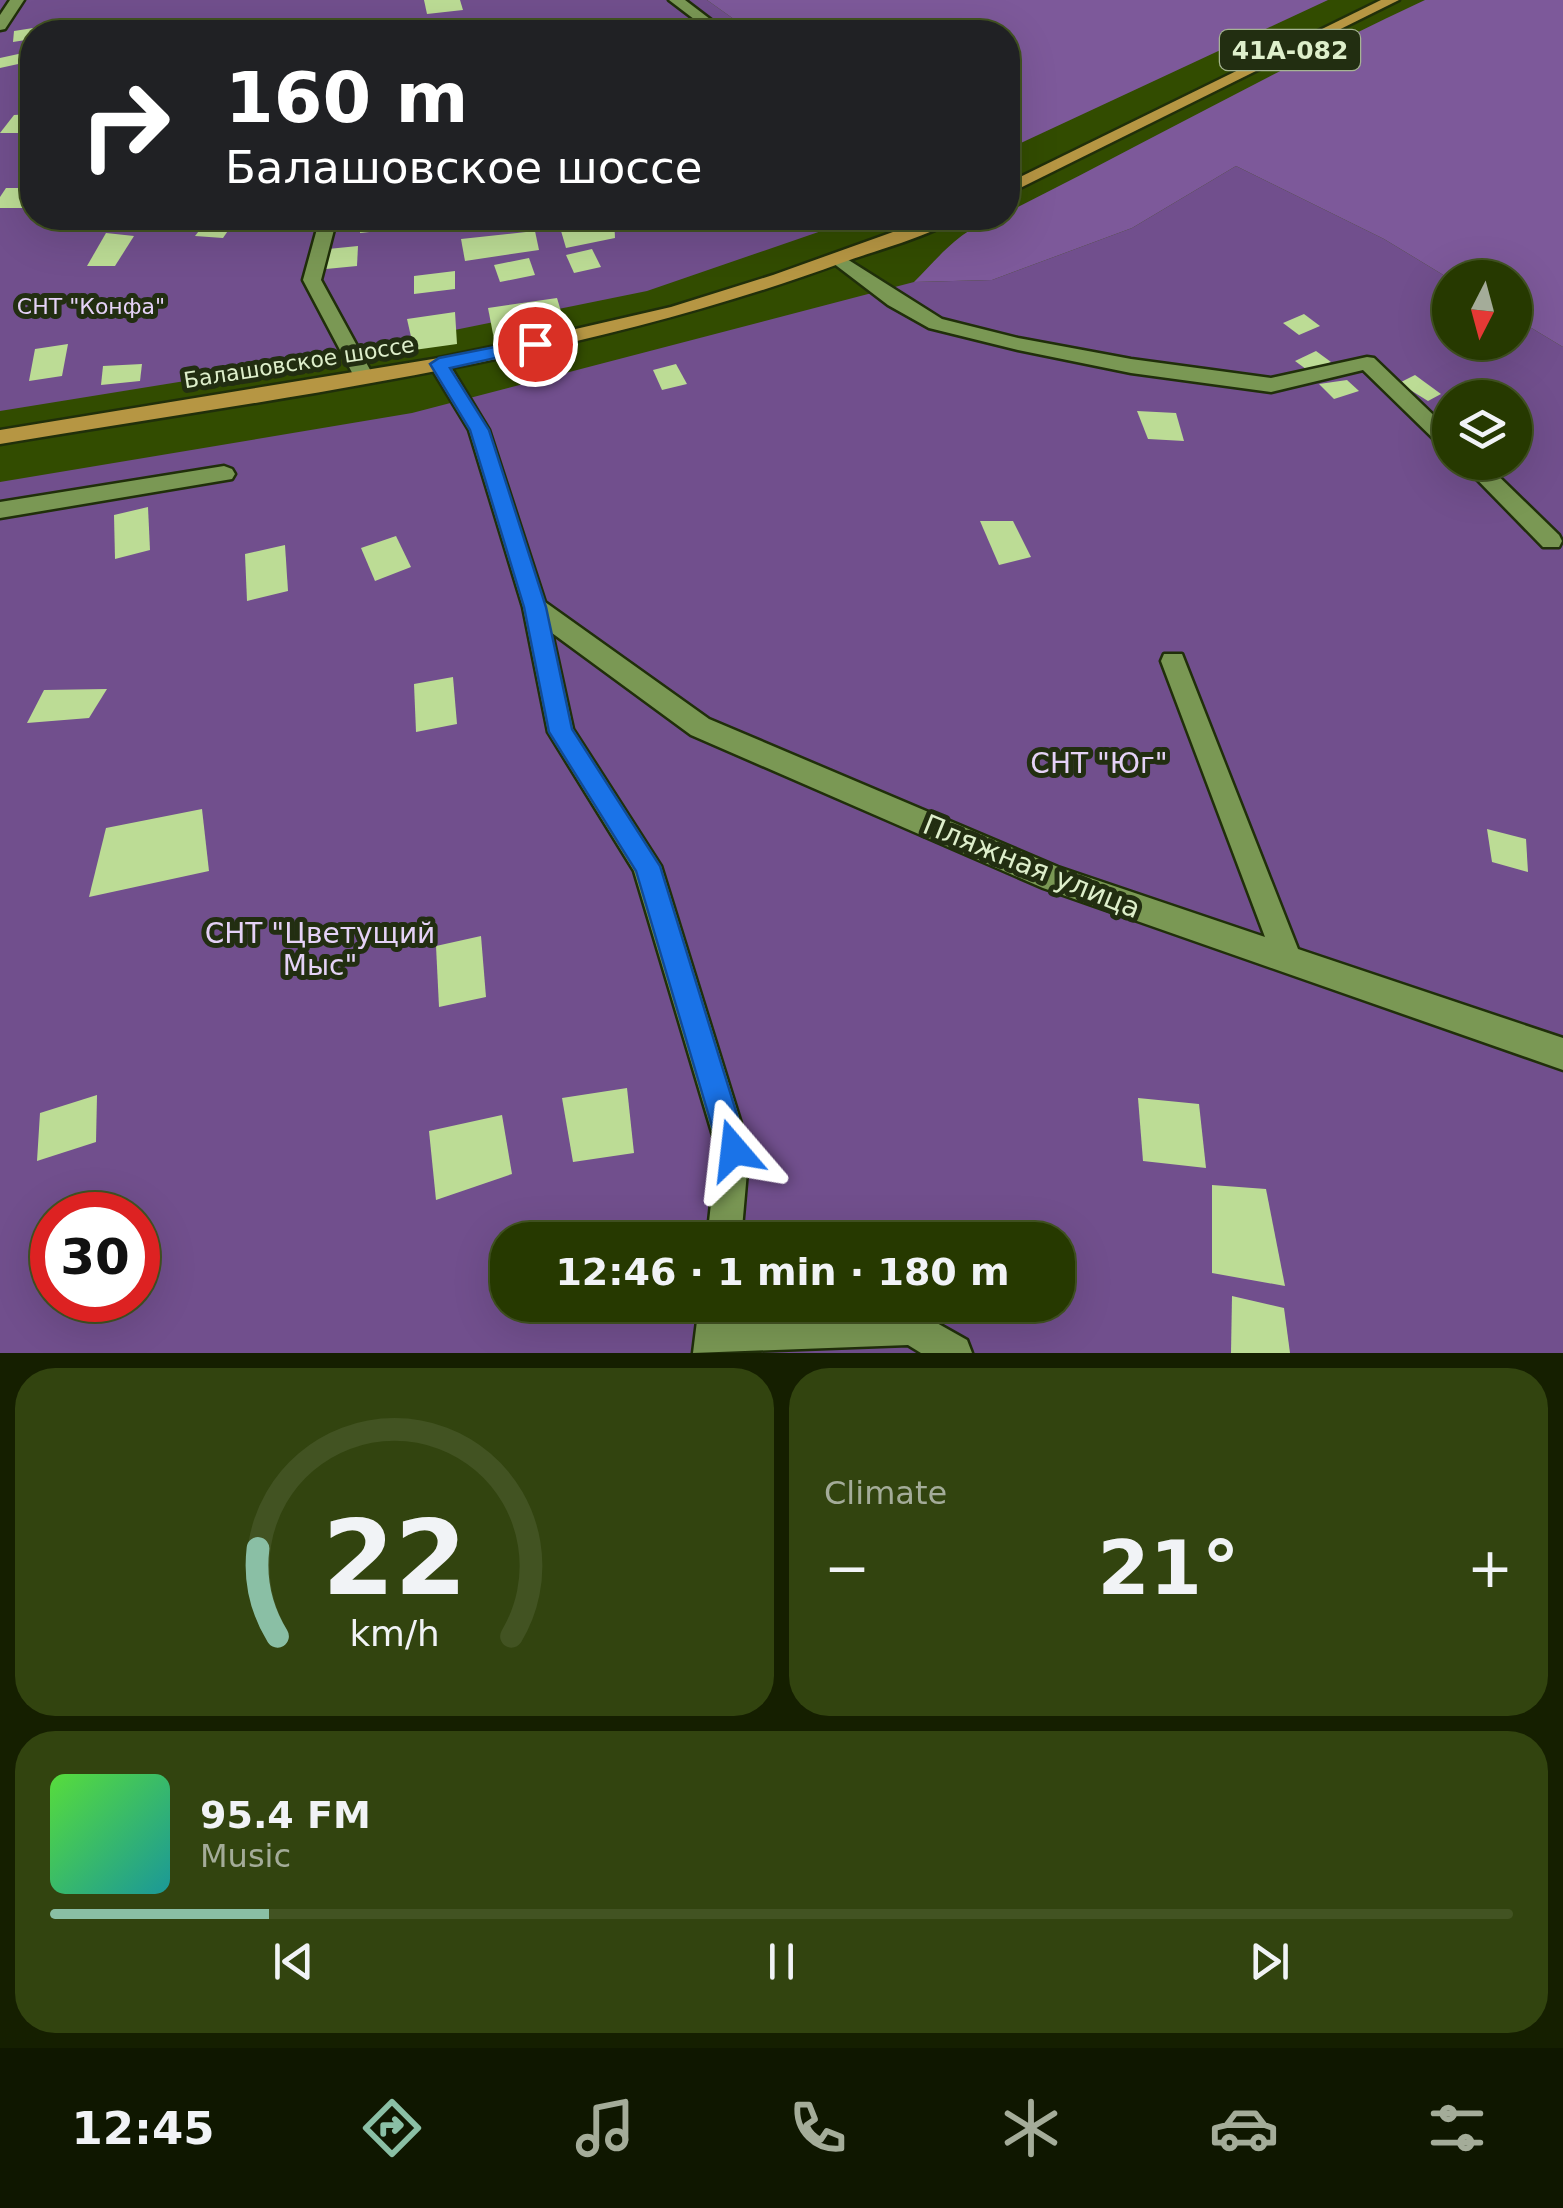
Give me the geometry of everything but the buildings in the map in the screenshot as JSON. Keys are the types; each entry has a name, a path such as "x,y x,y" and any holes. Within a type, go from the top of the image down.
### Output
{"main road":[{"name":"41А-082","path":"1020,183 1392,0"},
{"name":"Балашовское шоссе","path":"0,437 439,364 675,312 915,230"}],"street":[{"path":"676,0 704,20"},
{"path":"327,230 313,266 312,280 364,377"},
{"path":"839,259 895,301 936,324 1018,344 1149,369 1271,385 1367,363 1432,426"},
{"path":"439,364 479,430 535,607 561,732 647,866 734,1150 726,1222"},
{"path":"0,510 224,474"},
{"path":"1489,480 1552,541"},
{"name":"Пляжная улица","path":"535,607 700,726 1053,879 1563,1054"},
{"path":"1174,661 1288,960"},
{"path":"714,1330 912,1327 954,1353"}],"green space":[{"name":"СНТ \"Конфа\"","path":"0,0 707,0 735,20 20,20 20,230 824,230 647,291 277,366 0,411"},
{"name":"СНТ \"Юг\"","path":"1236,166 1384,239 1432,268 1432,360 1532,360 1532,328 1563,347 1563,1353 0,1353 0,482 412,413 914,282 992,280 1132,228"}],"shaded area":[{"path":"707,0 1328,0 1020,143 1020,20 735,20"},
{"path":"1425,0 1563,0 1563,347 1532,328 1532,260 1432,260 1432,268 1384,239 1236,166 1132,228 992,280 914,282 971,230 1020,230 1020,206"}],"route":[{"path":"535,344 439,364 479,430 535,607 561,732 647,866 734,1150"}],"park label":[{"name":"СНТ \"Цветущий Мыс\"","path":"320,949"}]}
